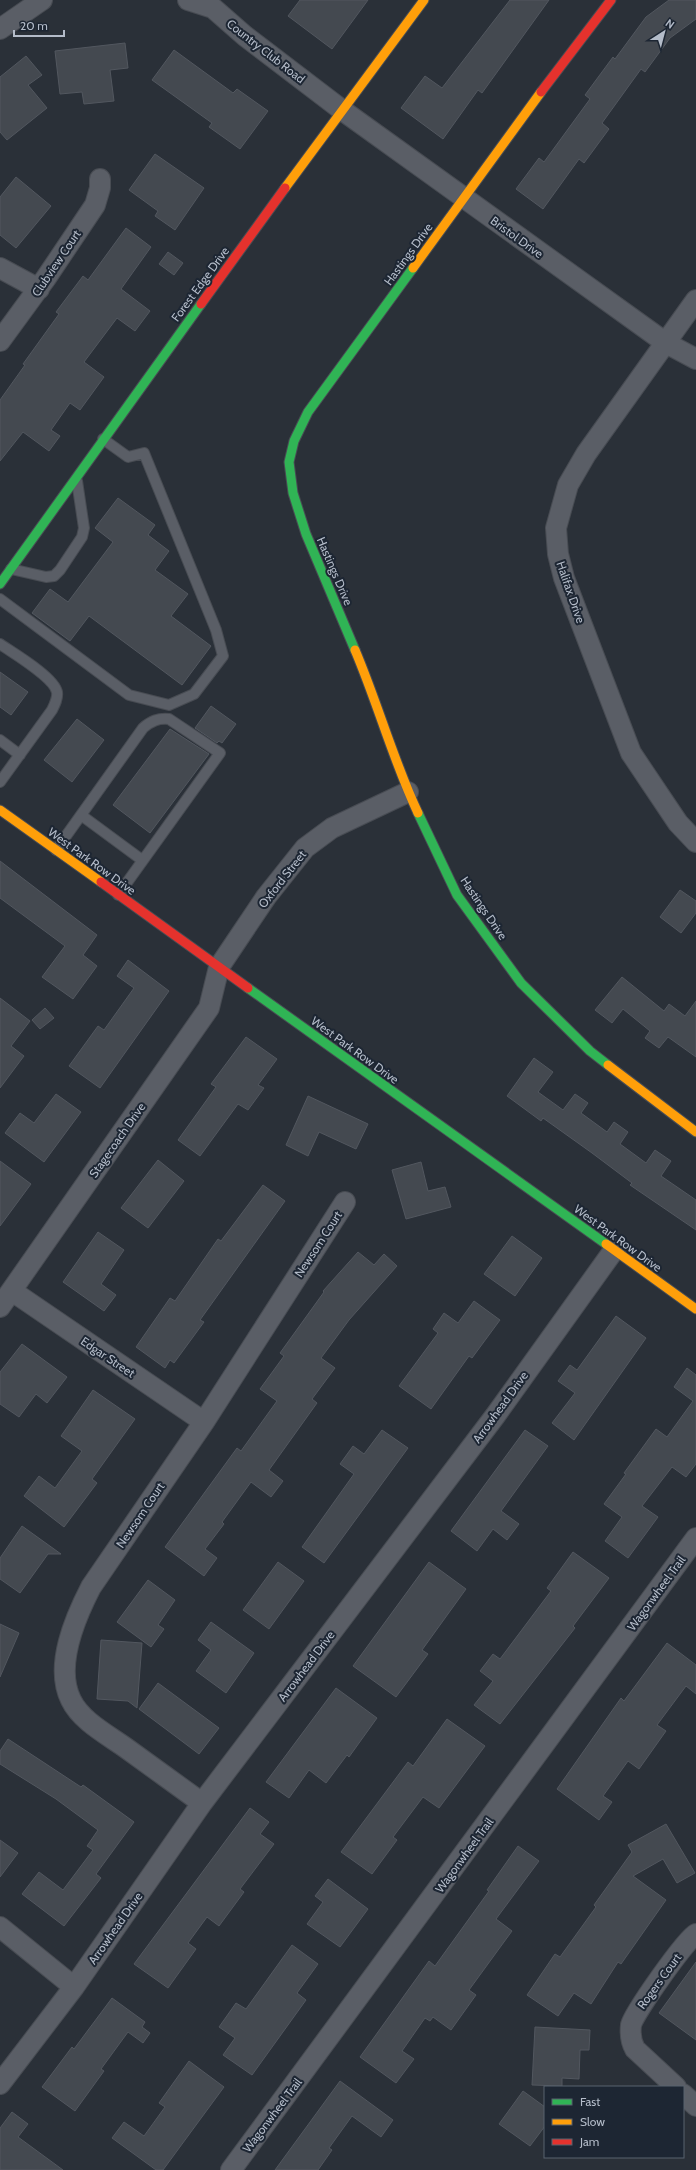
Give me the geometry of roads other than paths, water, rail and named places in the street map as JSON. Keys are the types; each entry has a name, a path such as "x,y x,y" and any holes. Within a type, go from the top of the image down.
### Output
{"street":[{"name":"Country Club Road","path":"188,0 212,8 245,36 342,110"},
{"name":"Forest Edge Drive","path":"0,584 103,439 342,110 424,0"},
{"name":"Hastings Drive","path":"611,0 547,83 308,412 294,441 289,462 293,493 306,534 369,683 408,792 457,895 521,983 590,1051 696,1132"},
{"path":"0,28 36,2"},
{"name":"Bristol Drive","path":"342,110 666,343 696,359"},
{"name":"Clubview Court","path":"0,342 39,289 95,205 100,188 100,179"},
{"path":"0,268 39,289"},
{"name":"Halifax Drive","path":"696,300 586,454 568,485 556,528 558,554 564,578 631,753 678,823 696,842"},
{"name":"Oxford Street","path":"219,968 266,898 305,848 332,828 408,792"},
{"name":"West Park Row Drive","path":"0,810 696,1309"},
{"name":"Stagecoach Drive","path":"6,1299 209,1008 219,968"},
{"name":"Newsom Court","path":"202,1803 87,1720 71,1700 64,1675 68,1642 77,1614 91,1587 204,1422 345,1202"},
{"name":"Arrowhead Drive","path":"0,2084 74,1986 202,1803 494,1416 614,1250"},
{"name":"Edgar Street","path":"6,1299 204,1422"},
{"name":"Wagonwheel Trail","path":"231,2170 696,1538"},
{"path":"0,1927 74,1986"},
{"name":"Rogers Court","path":"675,2086 635,2049 631,2041 631,2025 640,2006 696,1934"},
{"path":"684,2095 696,2106"}],"lane":[{"path":"0,599 129,695 169,704 194,694 222,656 216,630 144,453 128,456 103,439"},
{"path":"11,569 46,577 54,576 60,570 82,537 84,528 76,477"},
{"path":"0,644 48,678 57,692 56,702 52,710 0,782"},
{"path":"56,850 143,728 150,722 162,718 169,719 220,753 118,895"},
{"path":"0,740 20,755"},
{"path":"81,815 142,860"}]}
